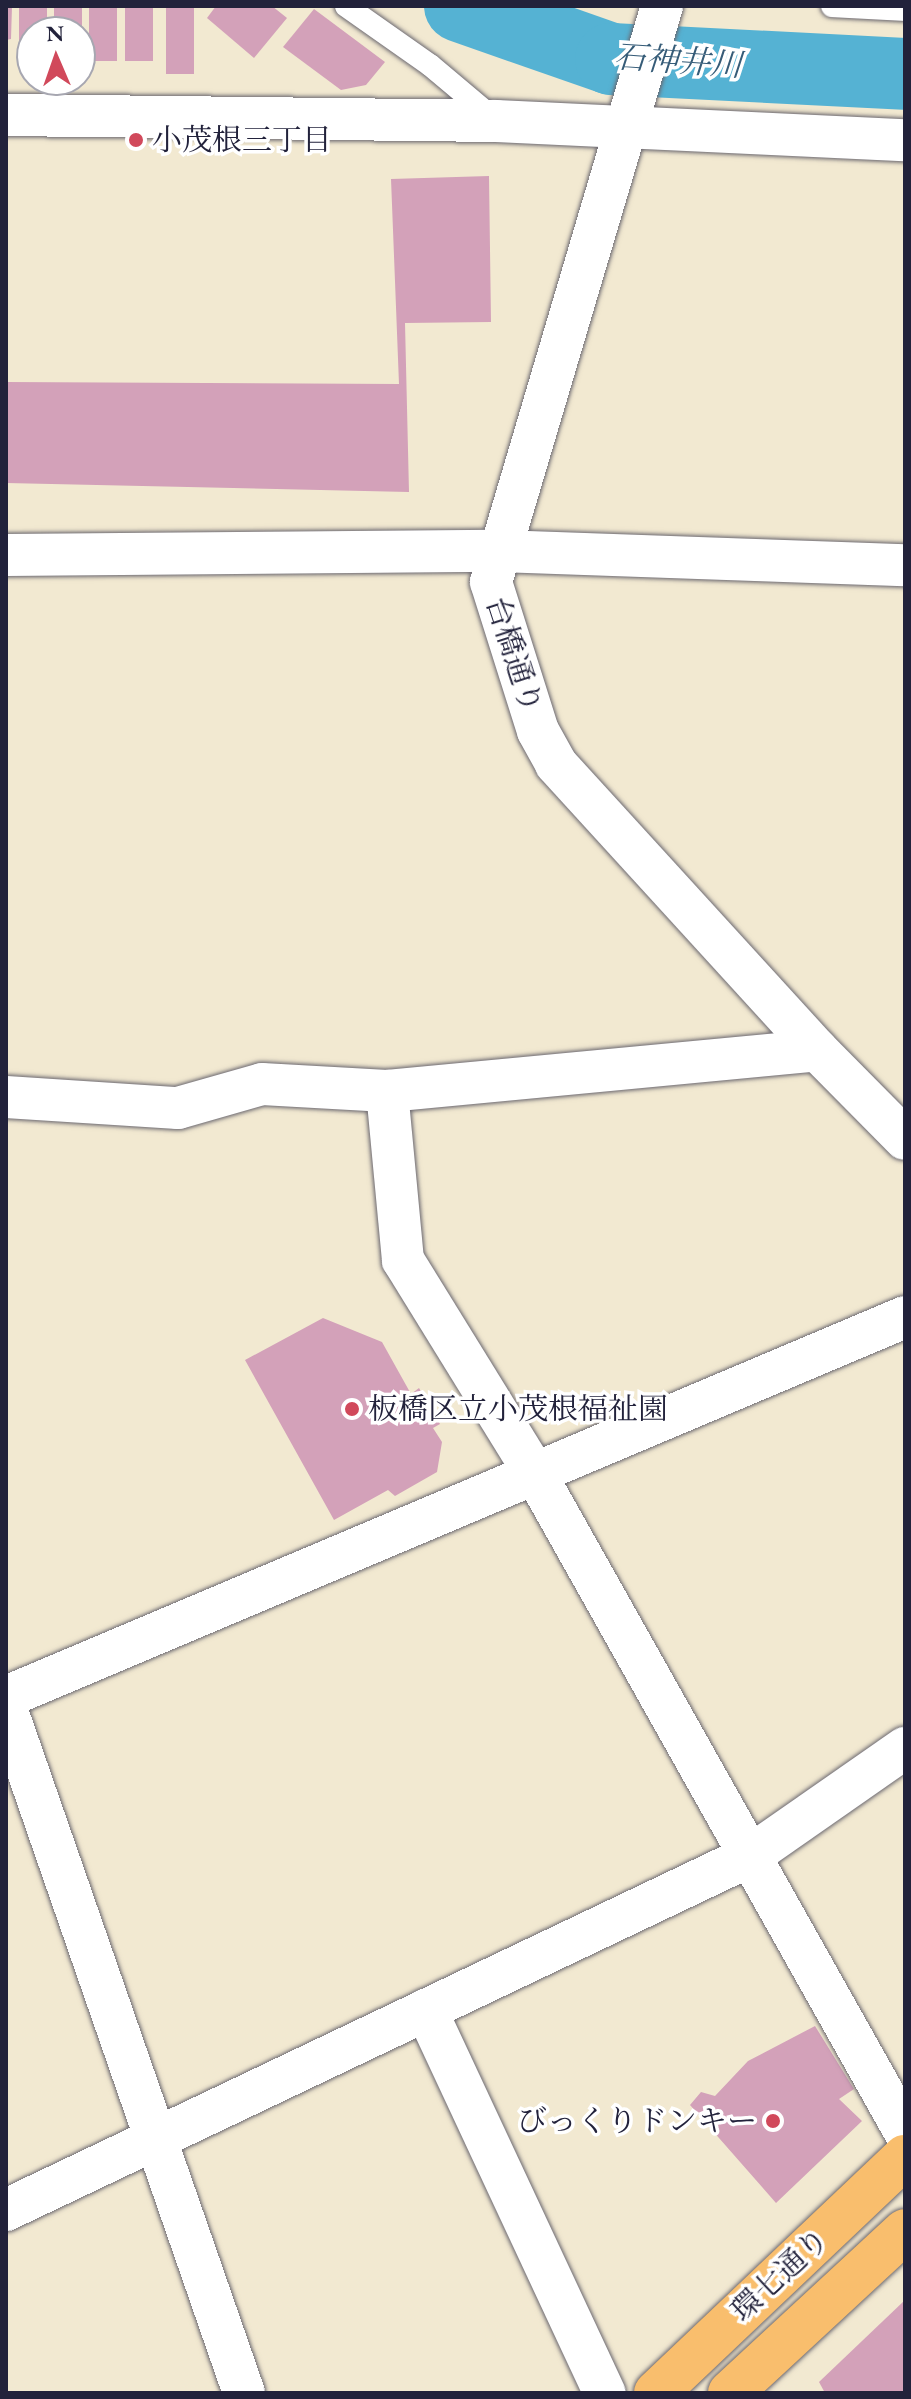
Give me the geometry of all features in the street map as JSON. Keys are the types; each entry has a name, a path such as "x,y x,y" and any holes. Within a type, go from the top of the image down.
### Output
{"main road":[{"name":"環七通り","path":"656,2393 905,2157"},
{"name":"環七通り","path":"730,2393 905,2231"}],"street":[{"name":"台橋通り","path":"662,6 491,582 546,748 556,764 817,1050 905,1139"},
{"path":"6,115 496,121 629,118 905,140"},
{"path":"6,555 499,551 905,565"},
{"path":"6,1097 178,1108 262,1084 387,1091 817,1050"},
{"path":"387,1091 403,1260 536,1475 905,2132"},
{"path":"6,1697 905,1317"},
{"path":"6,1708 244,2393"},
{"path":"6,2210 750,1856 905,1748"},
{"path":"426,2010 605,2393"}],"lane":[{"path":"346,6 430,65 496,121"},
{"path":"832,6 905,10"}],"building":[{"path":"6,6 12,6 11,39 6,40"},
{"path":"19,6 47,6 47,16 19,16"},
{"path":"54,6 82,6 82,16 54,16"},
{"path":"89,6 117,6 117,61 96,61 96,16 89,16"},
{"path":"125,6 153,6 153,61 125,61"},
{"path":"166,6 194,6 194,74 166,74"},
{"path":"216,6 272,6 287,18 254,58 207,18"},
{"path":"314,9 385,62 366,85 341,90 283,47"},
{"path":"489,176 491,322 405,323 409,492 6,483 6,382 399,384 391,179"},
{"name":"板橋区立小茂根福祉園","path":"323,1318 382,1342 411,1394 419,1388 440,1424 433,1428 442,1442 437,1472 395,1496 388,1490 334,1520 245,1360"},
{"path":"815,2026 854,2089 839,2099 862,2121 776,2203 690,2105 701,2092 715,2096 748,2061"},
{"path":"905,2300 905,2393 825,2393 819,2382"}],"waterway":[{"name":"石神井川","path":"460,6 611,59 905,74"}],"place":[{"name":"小茂根三丁目","path":"136,140"},
{"name":"板橋区立小茂根福祉園","path":"352,1409"},
{"name":"びっくりドンキー","path":"773,2121"}]}
